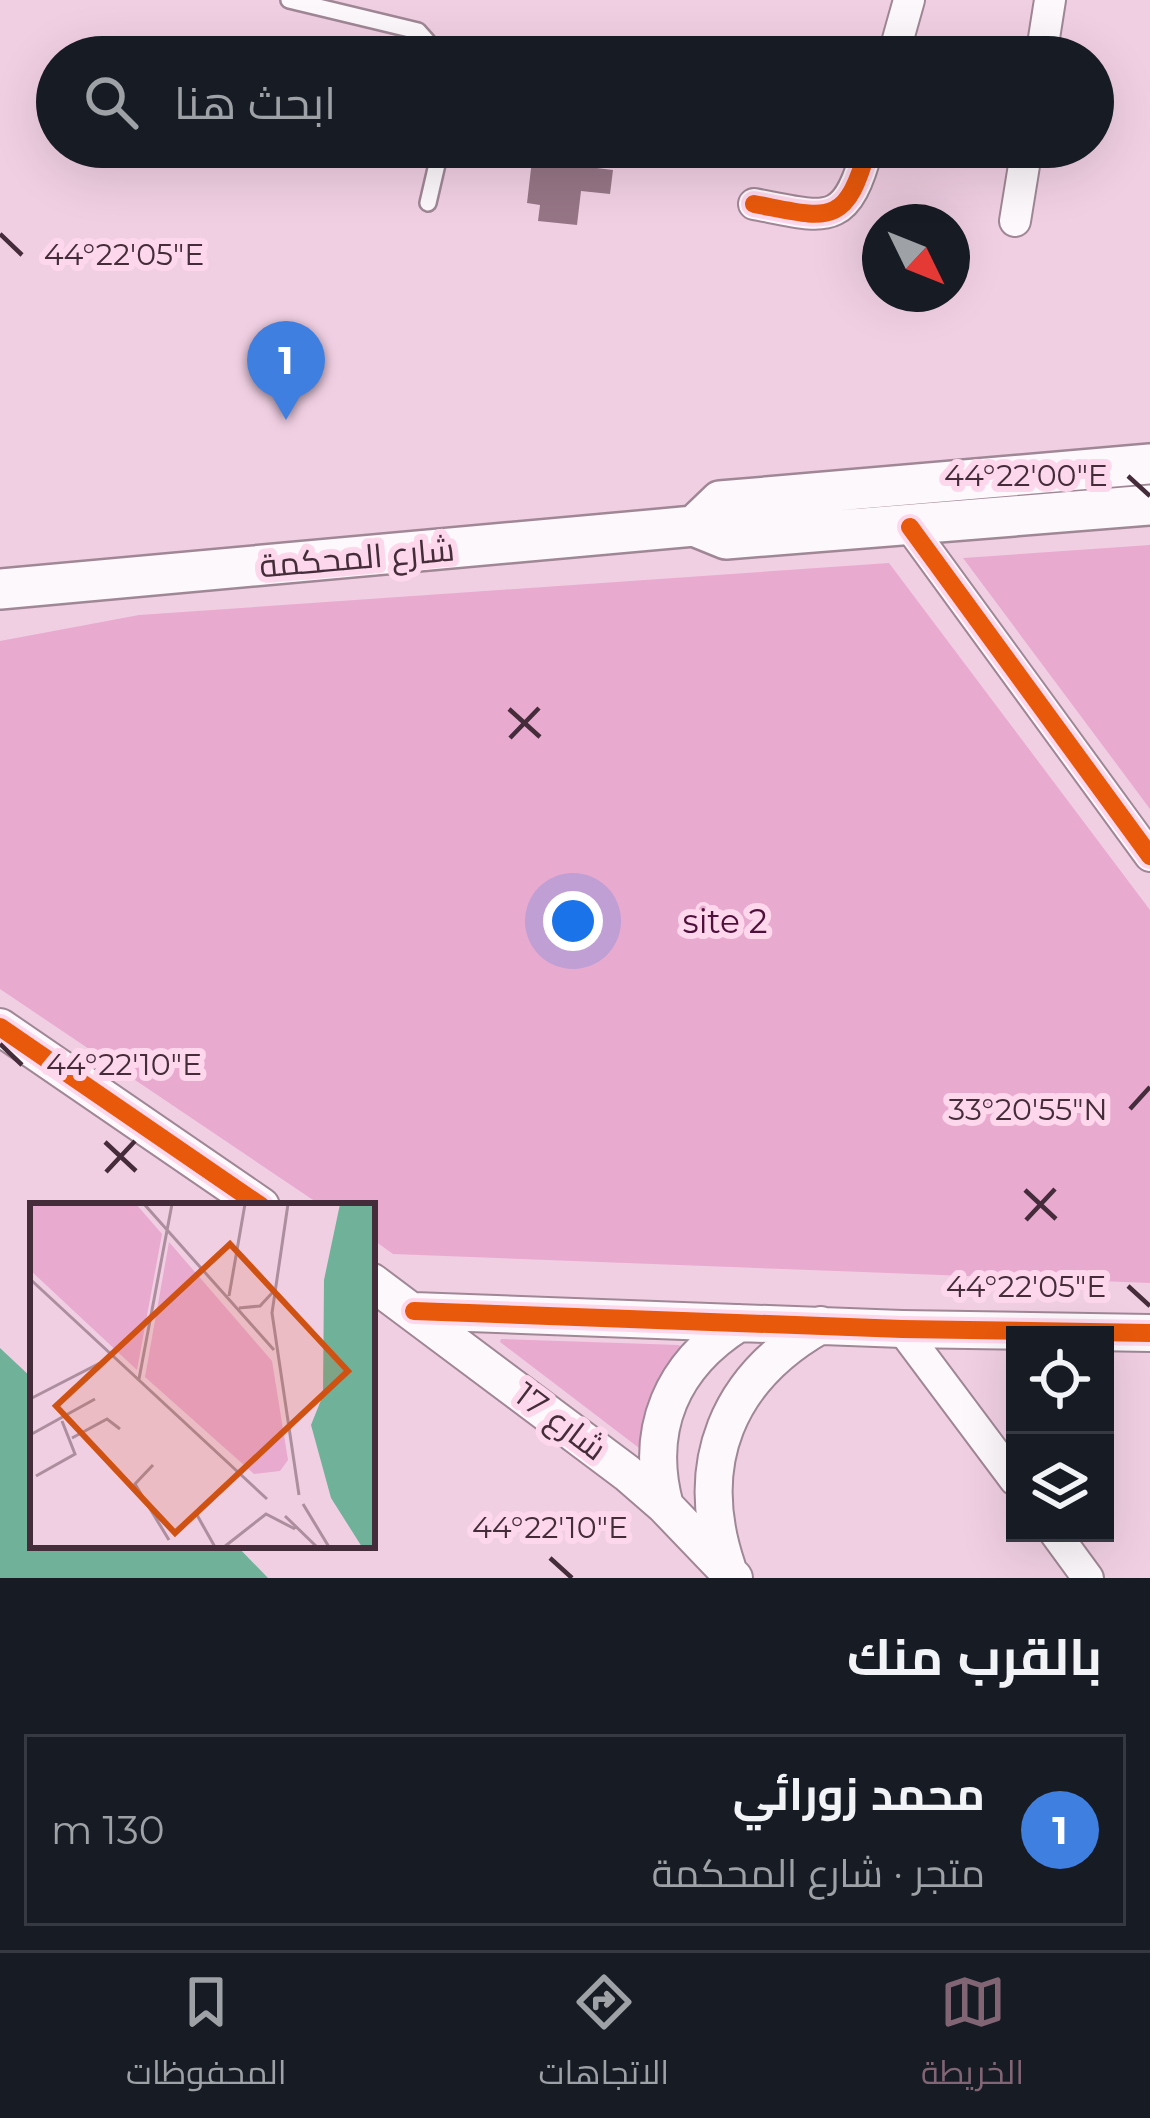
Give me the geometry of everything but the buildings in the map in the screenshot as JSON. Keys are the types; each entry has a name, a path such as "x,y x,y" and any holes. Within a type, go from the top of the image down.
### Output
{"main road":[{"name":"شارع المحكمة","path":"694,526 721,501 1150,464"},
{"name":"شارع المحكمة","path":"6,590 694,526 726,539 1150,505"}],"street":[{"path":"899,36 908,0"},
{"path":"1044,36 1050,0"},
{"path":"754,204 821,217 843,205 856,189 862,168"},
{"path":"1015,221 1024,168"},
{"path":"910,526 1150,856"},
{"path":"0,1027 257,1203"},
{"name":"شارع 17","path":"375,1284 588,1441 665,1506 731,1574"},
{"path":"414,1311 1150,1333"},
{"path":"665,1506 656,1453 667,1400 695,1355 739,1323"},
{"path":"731,1574 712,1508 719,1444 747,1386 769,1361 821,1325"},
{"path":"902,1329 1006,1468"},
{"path":"1062,1542 1088,1578"}],"lane":[{"path":"289,0 418,31 422,36"},
{"path":"428,203 436,168"}],"green space":[{"path":"1150,545 1150,809 963,558"},
{"name":"site 2","path":"889,563 1150,910 1150,1283 393,1254 375,1241 375,1203 318,1203 0,989 0,641 139,615"},
{"path":"501,1339 681,1348 654,1389 639,1448"}],"shaded area":[{"path":"0,1348 30,1376 30,1548 239,1548 268,1578 0,1578"}],"cycle path":[{"path":"754,204 800,213 830,212 842,205 862,168"},
{"path":"910,527 1150,856"},
{"path":"0,1027 257,1203"},
{"path":"414,1311 1150,1333"}],"place":[{"name":"محمد زورائي","path":"286,420"}]}
